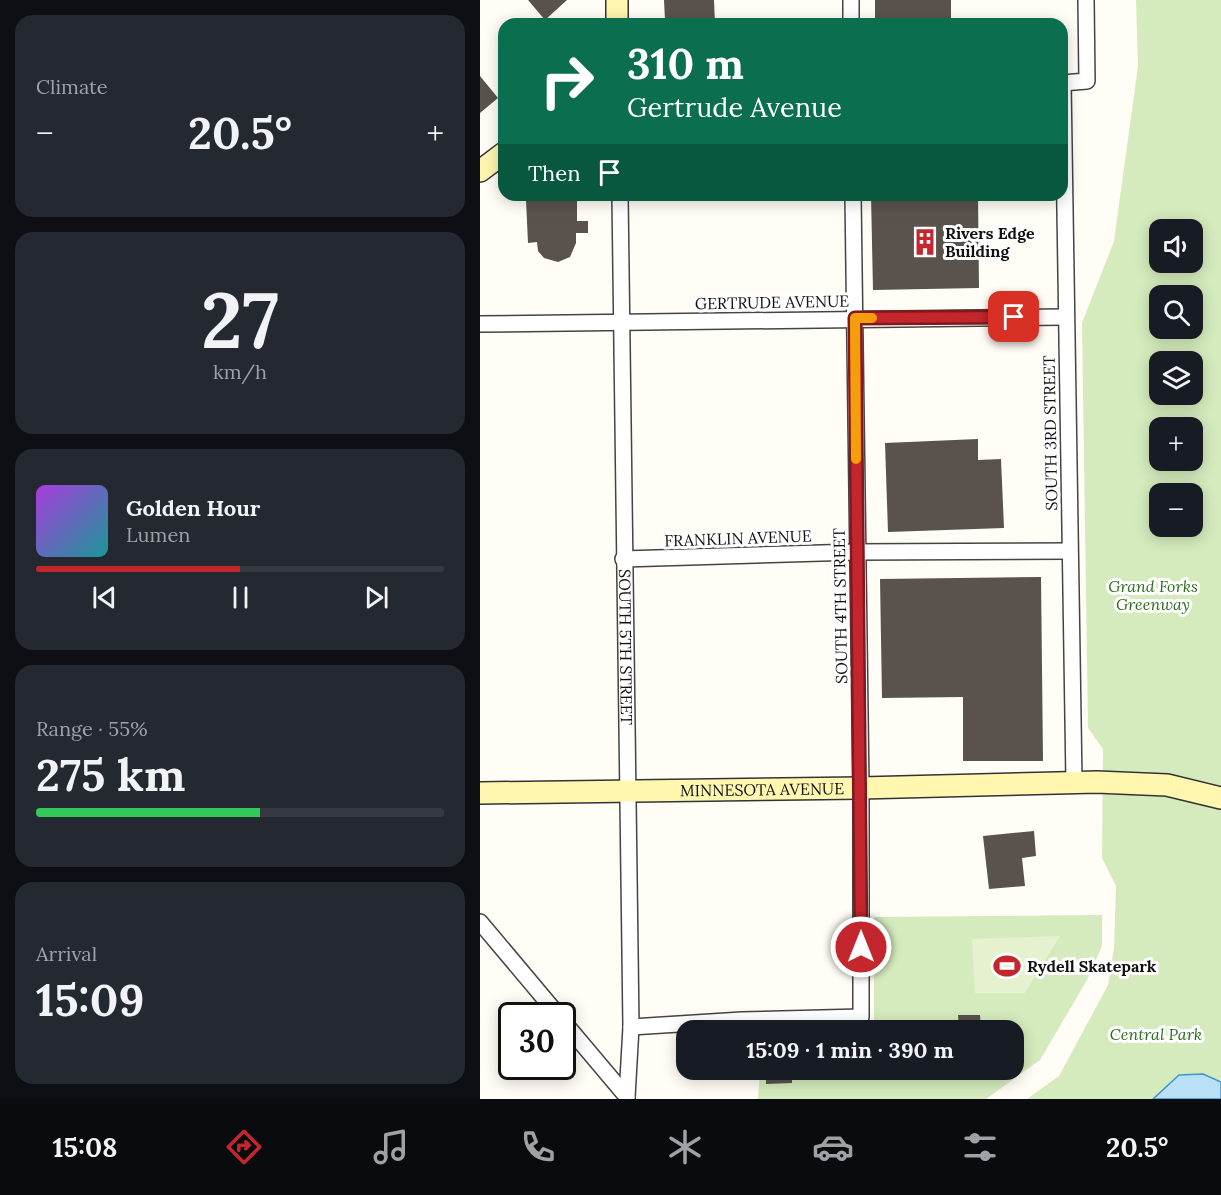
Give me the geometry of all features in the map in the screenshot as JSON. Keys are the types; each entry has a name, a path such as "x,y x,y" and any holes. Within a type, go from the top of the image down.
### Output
{"street":[{"path":"617,0 617,18"},
{"path":"851,0 851,18"},
{"path":"1068,83 1087,81 1086,0"},
{"path":"480,171 498,158"},
{"name":"SOUTH 5TH STREET","path":"576,1037 627,1097 631,1026 620,201"},
{"name":"SOUTH 4TH STREET","path":"631,1026 861,1017 861,788 856,552 853,201"},
{"name":"SOUTH 3RD STREET","path":"1064,201 1074,782"},
{"name":"GERTRUDE AVENUE","path":"480,324 1066,317"},
{"name":"FRANKLIN AVENUE","path":"624,559 856,552 1069,551"},
{"name":"MINNESOTA AVENUE","path":"480,793 861,788 1074,782 1167,785 1221,798"},
{"path":"480,922 547,1002"}],"green space":[{"name":"Grand Forks Greenway","path":"1136,0 1221,0 1221,1099 1027,1099 1059,1076 1108,985 1114,948 1116,886 1102,858 1103,749 1088,728 1082,323 1114,241 1138,66"},
{"path":"1102,915 1102,946 1087,980 1040,1060 1024,1072 1024,1020 874,1020 874,917"},
{"name":"Rydell Skatepark","path":"1060,936 1025,993 975,993 972,939"},
{"path":"759,1080 1012,1080 986,1099 758,1099"}],"water":[{"path":"1203,1074 1221,1082 1221,1099 1153,1099 1179,1075"}],"building":[{"path":"528,0 567,0 547,18 543,18"},
{"path":"664,0 714,0 715,18 665,18"},
{"path":"875,0 951,0 951,18 875,18"},
{"path":"480,76 498,98 480,113"},
{"path":"526,201 577,201 577,221 588,221 588,233 576,233 576,243 570,257 558,262 544,258 538,251 537,242 528,243"},
{"name":"Rivers Edge Building","path":"871,201 978,201 979,288 873,290"},
{"path":"978,439 978,460 1001,459 1004,528 888,532 885,443"},
{"path":"1041,577 1043,761 963,761 963,697 882,698 880,579"},
{"path":"1034,831 1036,856 1022,858 1025,886 989,889 983,836"},
{"path":"958,1015 980,1015 980,1020 958,1020"},
{"path":"766,1080 792,1080 792,1083 766,1084"}],"slow traffic":[{"path":"856,459 855,318 872,318"}],"place":[{"name":"Rivers Edge Building","path":"925,242"},
{"name":"Rydell Skatepark","path":"1007,966"}],"route":[{"path":"861,947 855,318 1014,317"}],"park label":[{"name":"Central Park","path":"1156,1034"}]}
